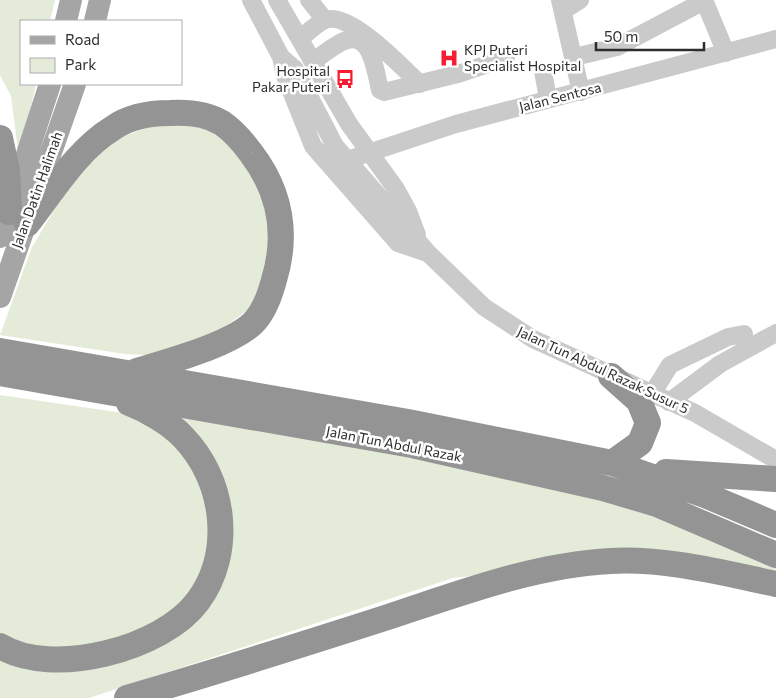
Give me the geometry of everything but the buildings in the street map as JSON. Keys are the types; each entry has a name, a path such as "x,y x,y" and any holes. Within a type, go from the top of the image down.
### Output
{"highway":[{"path":"18,218 89,147 112,128 134,117 158,113 189,112 221,122 243,143 264,169 279,206 282,241 278,269 270,296 261,312 252,324 222,341 182,357 131,372"},
{"path":"0,138 18,218"},
{"name":"Jalan Tun Abdul Razak","path":"0,351 131,372 417,424 624,467 705,495 776,525"},
{"name":"Jalan Tun Abdul Razak","path":"0,372 412,446 603,488 657,504 776,555"},
{"path":"611,376 639,401 648,423 640,443 624,467 776,479"},
{"path":"0,646 34,658 62,660 90,656 131,646 170,627 198,601 214,571 222,540 220,517 207,470 183,437 142,408 99,391"},
{"path":"127,698 250,662 550,567 612,561 672,565 776,584"}],"main road":[{"path":"66,20 71,0"},
{"path":"95,20 100,0"},
{"name":"Jalan Datin Halimah","path":"18,218 50,85"},
{"name":"Jalan Datin Halimah","path":"0,297 8,244 75,85"}],"street":[{"name":"Jalan Tun Abdul Razak Susur 5","path":"251,0 281,57 295,68 330,139 424,248 463,289 507,324 550,348 695,414 776,460"},
{"name":"Jalan Tun Abdul Razak Susur 5","path":"277,0 368,152 396,189 424,248"},
{"path":"309,0 325,20"},
{"path":"580,0 562,5 581,92"},
{"path":"574,57 617,47 704,0 726,53"},
{"path":"300,39 325,20 332,19 350,22 420,84"},
{"name":"Jalan Sentosa","path":"347,160 456,124 776,39"},
{"path":"313,61 347,40 360,42 371,52 380,90 392,91 506,58"},
{"path":"281,57 285,76 313,146 398,243 424,248"},
{"path":"543,71 548,99"},
{"path":"669,402 720,364 776,333"},
{"path":"652,394 670,365 728,338 744,334"}],"green space":[{"path":"0,0 55,0 50,20 20,20 20,85 36,85 19,158 11,96 0,75"},
{"path":"163,122 210,128 264,173 284,241 252,307 219,331 162,356 125,354 0,335 32,247 71,182 116,139"},
{"path":"0,395 123,413 164,432 190,459 214,528 203,572 183,607 153,628 69,654 0,637"},
{"path":"163,409 639,502 776,556 776,575 615,561 453,578 89,698 0,698 0,655 149,648 229,535"}],"place":[{"name":"KPJ Puteri Specialist Hospital","path":"449,58"},
{"name":"Hospital Pakar Puteri","path":"345,79"}]}
